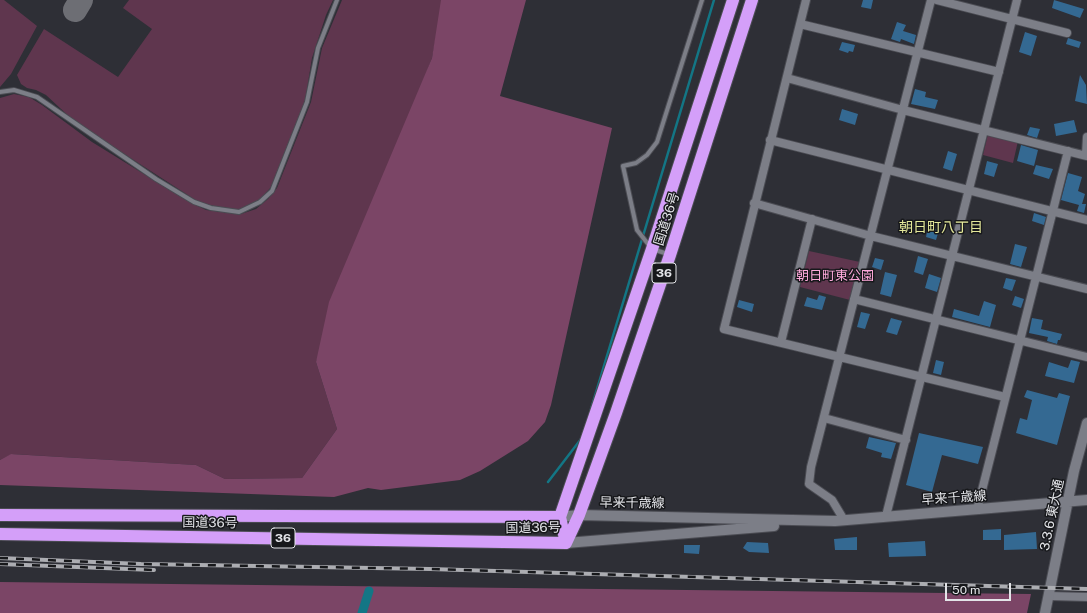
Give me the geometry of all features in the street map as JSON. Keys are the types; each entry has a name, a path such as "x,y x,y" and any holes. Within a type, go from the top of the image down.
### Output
{"highway":[{"name":"国道36号","path":"0,515 560,517 652,249 733,0"},
{"name":"国道36号","path":"0,534 566,543 579,515 670,255 752,0"},
{"path":"560,517 566,543"}],"main road":[{"name":"3.3.6 東大通","path":"1045,613 1068,501 1087,424"},
{"name":"早来千歳線","path":"566,543 1087,500"},
{"name":"早来千歳線","path":"560,517 579,515 824,521"}],"street":[{"path":"806,0 754,203 724,329 1005,397"},
{"path":"844,520 832,500 809,484 811,467 932,0"},
{"path":"937,0 1067,33"},
{"path":"886,516 1017,0"},
{"path":"800,24 999,72"},
{"path":"787,78 903,110 1086,155 1087,138"},
{"path":"770,140 1087,220"},
{"path":"977,510 1068,151"},
{"path":"754,203 871,236 1087,289"},
{"path":"781,342 812,219"},
{"path":"854,299 1087,357"},
{"path":"824,418 906,440"},
{"path":"1049,596 1087,598"}],"lane":[{"path":"0,92 14,90 37,98 149,175 194,202 211,208 239,212 260,202 272,191 307,102 318,48 337,0"},
{"path":"670,255 652,249 637,230 623,166 636,163 647,155 657,142 702,0"}],"green space":[{"path":"0,0 4,0 37,26 11,74 0,87"},
{"path":"129,0 333,0 326,15 312,58 305,101 294,133 272,186 257,203 241,210 219,208 197,201 75,122 46,95 36,90 27,88 21,84 17,75 44,29 118,77 152,29 123,8"},
{"path":"342,0 443,0 432,58 316,362 337,429 302,478 225,479 196,465 12,454 0,460 0,98 14,94 29,97 92,142 186,200 206,210 241,214 256,209 268,199 277,188 311,102 322,48"},
{"path":"988,134 1018,141 1013,163 983,155"},
{"name":"朝日町東公園","path":"809,251 860,262 850,300 800,287"}],"shaded area":[{"path":"441,0 526,0 500,96 612,128 551,405 545,422 528,441 480,471 460,480 381,490 368,488 334,497 0,485 0,460 11,454 196,465 225,479 302,478 337,429 316,362 329,302 432,58"},
{"path":"0,582 1031,594 1027,613 0,613"}],"building":[{"path":"863,0 873,0 871,9 861,7"},
{"path":"1054,0 1084,9 1080,18 1052,8"},
{"path":"897,22 906,25 903,31 916,35 914,44 901,39 900,42 891,39"},
{"path":"1025,32 1037,36 1031,56 1019,52"},
{"path":"1068,38 1081,42 1079,48 1066,44"},
{"path":"842,42 855,45 853,52 849,51 848,53 839,50"},
{"path":"1080,75 1086,85 1087,104 1075,101"},
{"path":"915,89 926,92 925,97 938,100 935,109 911,104"},
{"path":"842,109 858,114 855,125 839,120"},
{"path":"1074,120 1077,132 1056,136 1054,124"},
{"path":"1030,127 1040,129 1037,138 1027,135"},
{"path":"1021,145 1038,150 1034,166 1017,161"},
{"path":"948,151 957,154 952,171 943,168"},
{"path":"987,161 998,164 994,177 984,174"},
{"path":"1036,165 1053,169 1049,179 1033,174"},
{"path":"1068,173 1082,177 1078,191 1085,194 1082,204 1086,204 1084,213 1077,211 1079,205 1061,200"},
{"path":"1034,213 1046,217 1044,225 1032,221"},
{"path":"928,227 939,230 936,240 926,237"},
{"path":"1015,244 1027,247 1021,267 1010,264"},
{"path":"918,256 928,259 923,275 914,272"},
{"path":"875,258 884,260 881,270 872,267"},
{"path":"885,272 897,275 891,297 880,294"},
{"path":"929,274 941,278 937,292 925,288"},
{"path":"1006,278 1016,280 1012,291 1003,288"},
{"path":"819,295 826,297 822,310 804,306 807,297 817,300"},
{"path":"1015,296 1024,299 1021,308 1012,305"},
{"path":"739,300 754,304 752,312 737,307"},
{"path":"984,301 996,305 990,327 952,317 954,309 979,316"},
{"path":"861,312 870,314 865,329 857,327"},
{"path":"891,318 902,321 897,335 886,332"},
{"path":"1032,318 1043,320 1041,329 1062,334 1057,344 1047,341 1048,337 1029,333"},
{"path":"936,360 944,362 941,375 933,373"},
{"path":"1071,360 1080,362 1074,383 1045,376 1049,362 1068,368"},
{"path":"1027,390 1057,398 1059,393 1070,396 1057,445 1016,433 1020,418 1027,420 1032,400 1024,397"},
{"path":"919,433 983,447 978,464 942,455 932,492 906,485"},
{"path":"869,437 896,443 891,459 881,457 882,453 866,448"},
{"path":"1001,529 1001,540 983,540 983,530"},
{"path":"1036,532 1037,549 1004,550 1004,535"},
{"path":"857,537 857,550 835,550 834,539"},
{"path":"925,541 926,556 889,557 888,543"},
{"path":"747,542 768,543 769,553 749,552 743,548"},
{"path":"684,545 700,545 699,554 684,553"}],"waterway":[{"path":"591,409 714,0"},
{"path":"548,482 581,439"},
{"path":"362,613 369,591"}],"taxiway":[{"path":"75,10 81,0"}],"railway":[{"path":"0,558 141,564 430,569 1087,589"},
{"path":"0,564 154,570"}],"district":[{"name":"朝日町八丁目","path":"941,228"}]}
